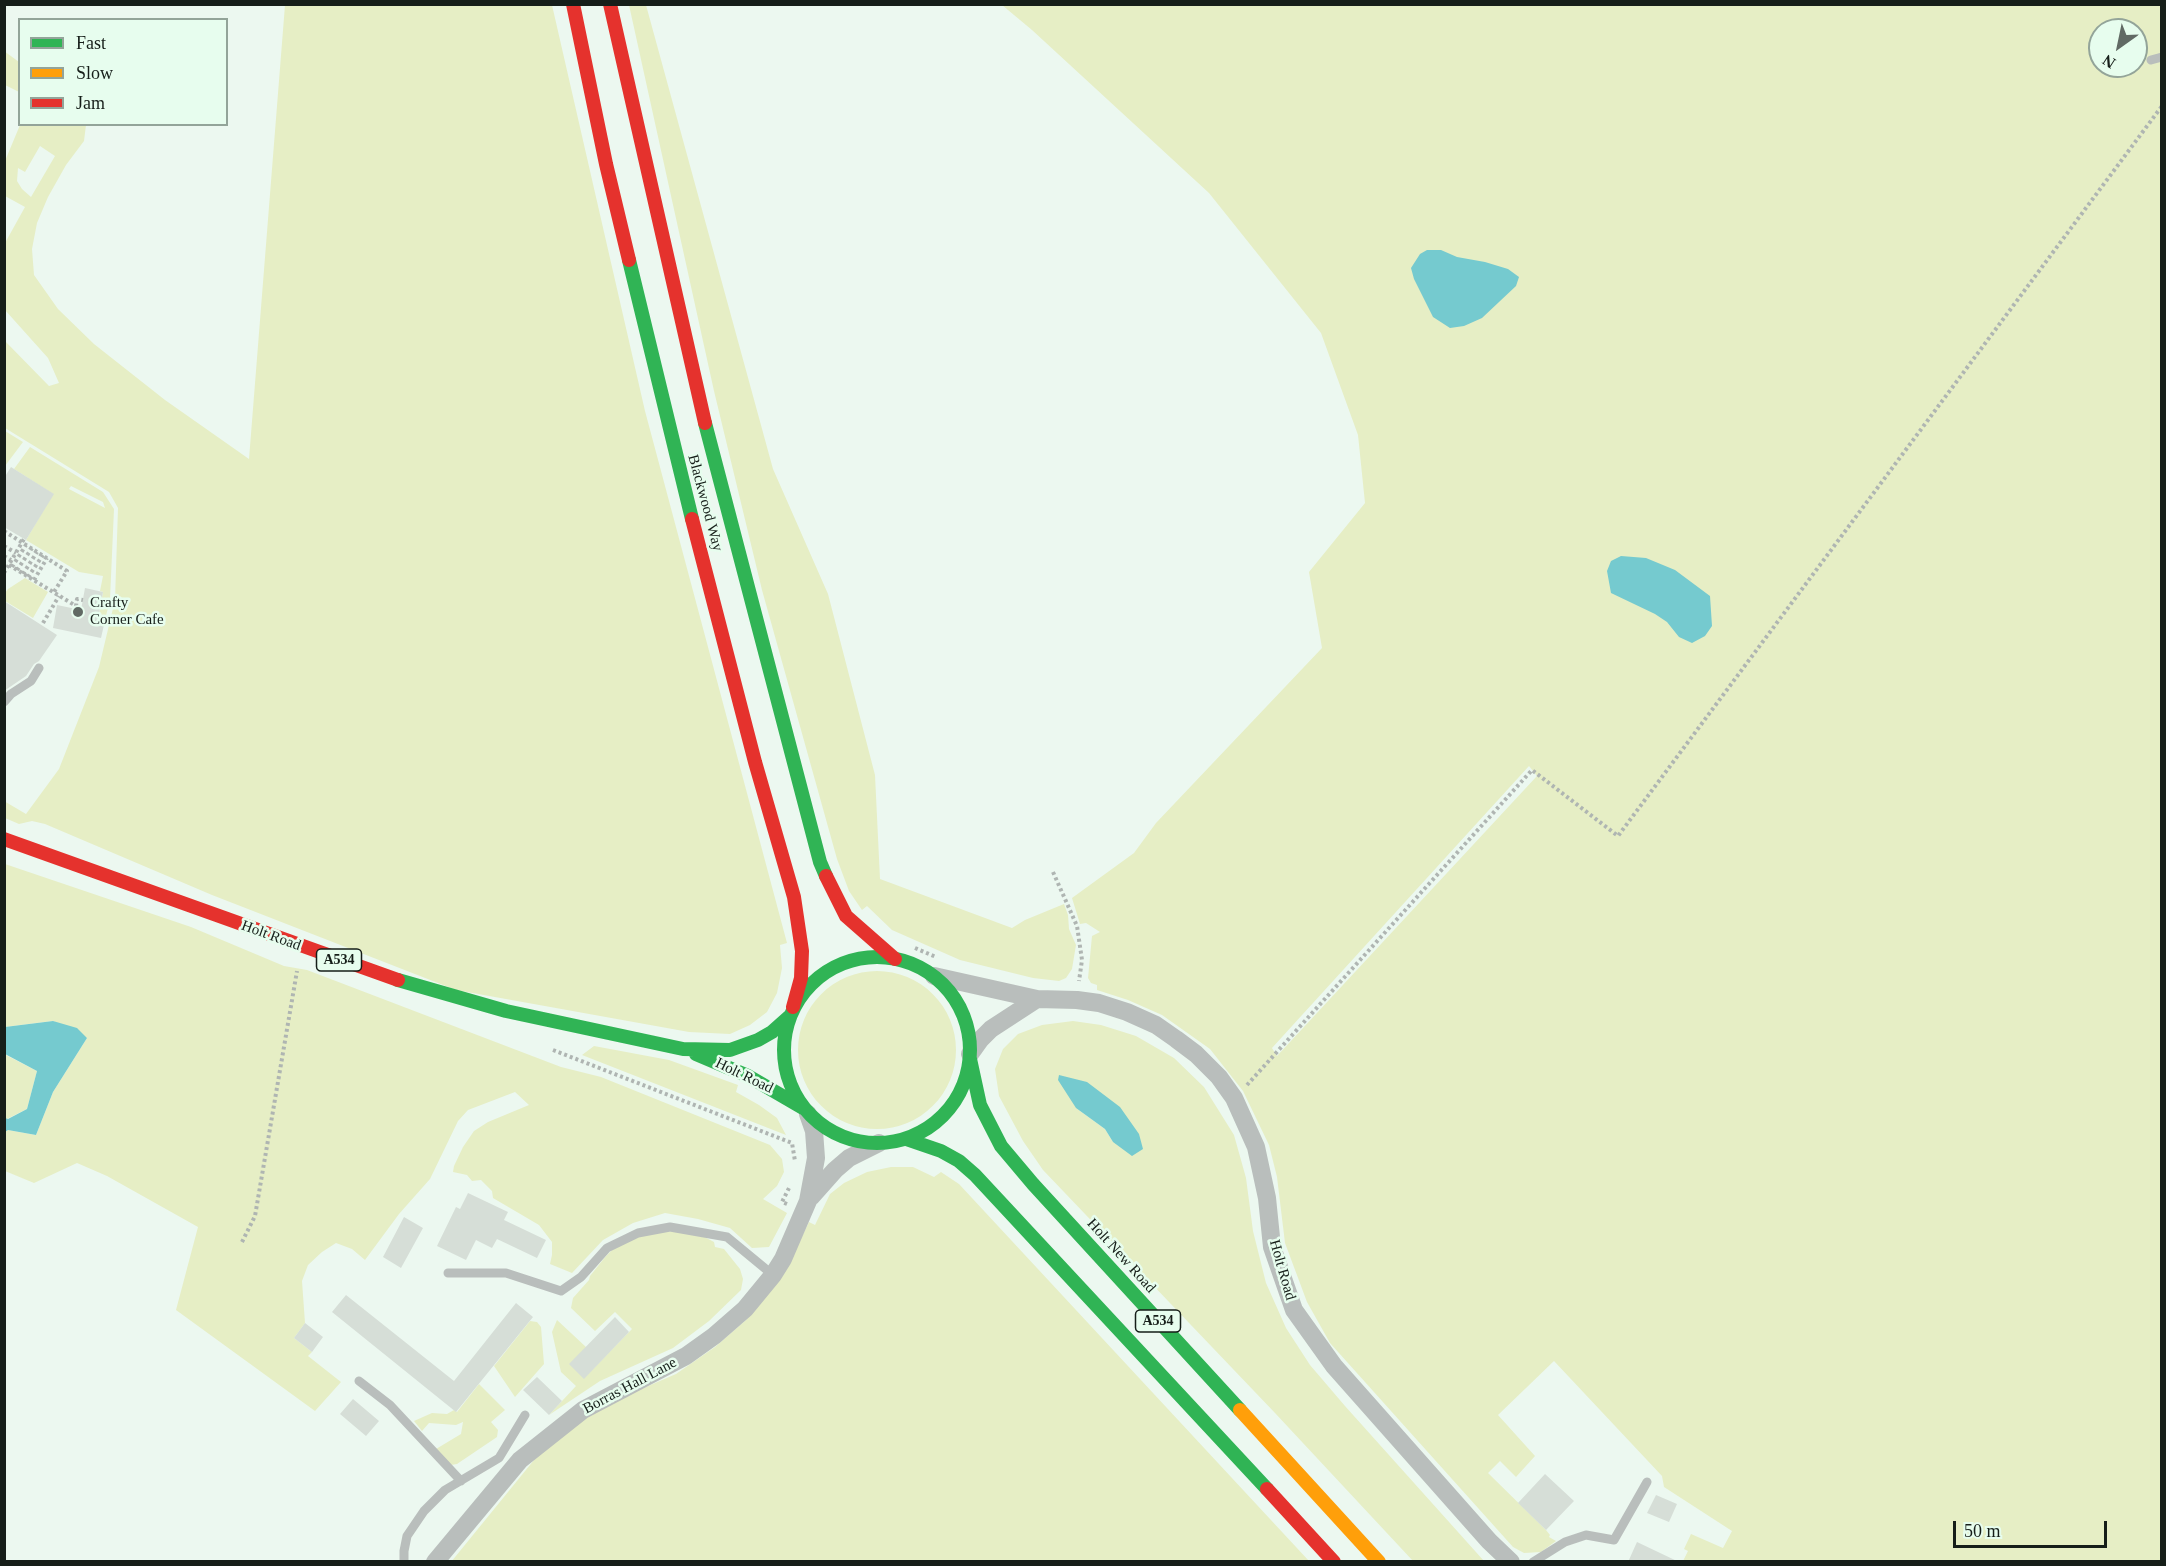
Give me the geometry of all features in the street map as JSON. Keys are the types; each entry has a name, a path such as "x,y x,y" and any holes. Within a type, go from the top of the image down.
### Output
{"main road":[{"name":"Blackwood Way","path":"573,4 606,164 662,401 752,750 794,897 802,951 801,978 792,1011"},
{"name":"Blackwood Way","path":"610,4 705,422 820,862 846,915 895,959"},
{"name":"Holt Road","path":"4,839 301,946 470,1003 683,1049 715,1051 743,1046 772,1032 792,1011"},
{"path":"867,957 895,959 916,966 934,976 955,1000 964,1018 969,1036 970,1057 964,1085 950,1109 931,1126 906,1139 879,1143 850,1140 825,1128 806,1111 791,1088 783,1049 785,1032 792,1011 807,987 821,975 842,963 867,957"},
{"name":"Holt Road","path":"683,1049 748,1076 806,1111"},
{"name":"Holt New Road","path":"970,1057 975,1085 984,1113 1001,1146 1379,1562"},
{"name":"A534","path":"906,1139 941,1151 959,1161 975,1175 1334,1562"}],"street":[{"name":"Holt Road","path":"934,976 1037,999 1099,1003 1127,1012 1156,1025 1196,1054 1219,1077 1234,1098 1256,1147 1267,1198 1272,1247 1294,1310 1335,1366 1488,1541 1511,1562"},
{"path":"970,1057 980,1040 991,1029 1037,999"},
{"name":"Borras Hall Lane","path":"435,1562 520,1461 584,1410 686,1356 714,1336 745,1309 773,1275 783,1259 808,1201 816,1158 813,1131 806,1111"},
{"name":"Borras Hall Lane","path":"808,1201 842,1164 879,1143"}],"lane":[{"path":"2151,60 2162,57"},
{"path":"4,702 8,692 31,681 39,668"},
{"path":"448,1274 506,1273 561,1291 581,1277 607,1248 638,1233 670,1227 727,1237 773,1275"},
{"path":"359,1381 390,1405 461,1481"},
{"path":"404,1562 407,1536 416,1521 445,1490 499,1458 525,1415"},
{"path":"1533,1562 1565,1542 1586,1535 1614,1540 1647,1482"}],"path":[{"path":"1234,1098 1532,770 1618,836 2162,106"},
{"path":"4,531 67,571 54,592"},
{"path":"11,566 11,560 24,542"},
{"path":"5,571 11,566 24,542"},
{"path":"4,546 16,553"},
{"path":"17,570 32,548"},
{"path":"23,574 37,552"},
{"path":"4,556 11,560"},
{"path":"28,577 45,557"},
{"path":"33,580 45,557"},
{"path":"11,566 76,606 77,599 83,600"},
{"path":"43,623 59,596"},
{"path":"1053,872 1077,926 1082,960 1077,1000"},
{"path":"242,1242 255,1216 301,946"},
{"path":"910,946 938,958"},
{"path":"551,1049 792,1143 794,1168"},
{"path":"782,1202 791,1182"}],"green space":[{"path":"285,5 552,5 645,411 787,943 780,945 782,968 777,993 767,1012 750,1025 730,1034 689,1032 456,990 212,895 45,824 32,821 19,824 5,818 4,801 26,814 59,769 99,667 115,600 118,508 109,492 5,428 5,341 49,386 59,383 48,358 5,310 5,243 25,207 5,196 5,161 20,126 86,126 84,141 66,165 37,223 32,249 34,275 58,309 94,344 165,400 249,459","holes":["40,146 55,156 31,197 17,181 18,168 25,172"]},
{"path":"629,5 646,5 773,469 828,594 875,775 880,879 1012,928 1025,920 1064,904 1069,929 1076,945 1072,969 1066,978 1059,981 1033,978 960,960 892,930 867,906 862,910 849,891 837,859 762,590 714,391"},
{"path":"1002,5 2161,5 2161,1561 1683,1561 1688,1551 1684,1549 1691,1534 1723,1548 1732,1531 1664,1487 1662,1476 1554,1361 1498,1415 1535,1456 1516,1477 1500,1461 1488,1473 1546,1530 1549,1537 1556,1541 1541,1552 1524,1553 1513,1547 1330,1343 1307,1302 1285,1243 1277,1177 1269,1145 1243,1091 1210,1049 1162,1015 1097,990 1097,985 1091,983 1088,978 1092,936 1100,932 1086,923 1080,924 1072,898 1134,853 1156,823 1322,648 1309,572 1365,503 1358,435 1321,333 1209,193","holes":["1529,766 1537,776 1277,1056 1272,1048"]},
{"path":"4,51 18,61 18,92 5,85"},
{"path":"5,431 23,442 4,466"},
{"path":"30,447 103,492 114,509 110,599 106,616 99,614 103,576 79,572 26,540 53,494 14,469","holes":["71,486 103,502 105,508 69,489"]},
{"path":"25,578 48,592 33,618 5,601 5,593 8,589"},
{"path":"5,864 191,927 284,966 307,970 561,1067 601,1077 770,1145 782,1159 784,1172 777,1186 763,1199 787,1213 769,1247 752,1248 730,1228 665,1213 633,1223 603,1240 572,1273 550,1264 552,1242 539,1225 493,1198 492,1191 481,1180 472,1181 467,1175 453,1172 463,1147 474,1131 488,1122 529,1105 515,1092 468,1110 458,1121 430,1179 399,1214 365,1260 352,1249 336,1243 308,1265 302,1281 305,1323 294,1338 312,1352 308,1356 341,1382 315,1411 176,1310 198,1227 107,1176 77,1163 34,1183 5,1171 5,1132 8,1130 36,1135 53,1092 87,1038 53,1021 5,1027"},
{"path":"877,971 907,977 933,994 950,1020 956,1050 950,1080 933,1106 907,1123 877,1129 847,1123 821,1106 804,1080 798,1050 804,1020 821,994 847,977"},
{"path":"1073,1021 1101,1025 1136,1036 1174,1058 1204,1087 1234,1135 1246,1178 1253,1231 1266,1283 1286,1328 1310,1365 1484,1561 1413,1561 1043,1170 1023,1141 999,1096 995,1069 1003,1049 1018,1034 1042,1025","holes":["1076,1108 1143,1149 1113,1142 1105,1129"]},
{"path":"594,1046 669,1060 738,1085 736,1092 777,1118 786,1135 582,1055"},
{"path":"4,1054 37,1071 27,1109 7,1119 4,1118"},
{"path":"891,1167 913,1167 934,1177 941,1172 959,1184 1309,1561 451,1562 543,1449 588,1412 676,1374 715,1347 746,1320 790,1261 809,1222 815,1225 830,1194 844,1183 867,1172"},
{"path":"655,1232 697,1233 714,1242 715,1247 724,1249 740,1269 743,1279 741,1290 709,1321 673,1348 600,1381 549,1415 576,1386 561,1372 552,1332 557,1320 586,1347 584,1378 632,1329 615,1312 595,1331 571,1308 573,1298 616,1246 635,1237"},
{"path":"530,1321 537,1322 541,1327 544,1364 515,1397 494,1366"},
{"path":"479,1384 505,1410 491,1422 498,1430 497,1437 457,1464 451,1465 436,1449 461,1434 463,1422 456,1425 429,1423 422,1431 414,1421 432,1413 447,1414 454,1410 457,1412"}],"water":[{"path":"1427,250 1441,250 1457,257 1508,269 1519,277 1516,286 1482,318 1464,326 1450,328 1433,317 1414,279 1411,268 1420,254"},
{"path":"1621,556 1646,558 1675,570 1710,596 1712,626 1705,636 1692,643 1679,637 1667,622 1655,614 1611,593 1607,571 1611,561"},
{"path":"53,1021 77,1028 87,1038 53,1092 36,1135 8,1130 5,1132 5,1118 8,1119 27,1109 37,1071 5,1054 5,1027"},
{"path":"1059,1075 1087,1082 1120,1107 1139,1134 1143,1149 1132,1156 1113,1142 1105,1129 1076,1108 1058,1080"}],"building":[{"path":"11,467 54,494 26,540 4,527 4,478"},
{"name":"Crafty Corner Cafe","path":"85,588 103,592 99,614 106,616 101,638 53,628 57,605 81,610"},
{"path":"4,601 57,635 26,676 4,691"},
{"path":"468,1193 508,1212 504,1220 546,1240 537,1258 497,1239 492,1248 476,1240 466,1260 437,1246 456,1207 460,1209"},
{"path":"404,1217 423,1228 401,1268 383,1257"},
{"path":"346,1295 454,1381 516,1303 533,1317 456,1412 332,1312"},
{"path":"615,1317 629,1332 584,1379 569,1364"},
{"path":"305,1323 323,1337 312,1352 294,1338"},
{"path":"537,1377 562,1401 549,1415 523,1390"},
{"path":"353,1399 379,1421 366,1436 340,1414"},
{"path":"1545,1474 1574,1501 1546,1530 1518,1503"},
{"path":"1656,1495 1677,1504 1669,1522 1647,1513"},
{"path":"1637,1542 1679,1562 1628,1562"}],"traffic: fast":[{"path":"629,260 692,519"},
{"path":"705,423 820,862 826,876"},
{"path":"877,957 913,964 943,984 963,1014 970,1050 963,1086 943,1116 913,1136 877,1143 841,1136 811,1116 791,1086 784,1050 791,1014 811,984 841,964 877,957"},
{"path":"398,980 506,1011 683,1049 730,1050 758,1040 772,1032 790,1016"},
{"path":"696,1054 748,1076 803,1108"},
{"path":"970,1059 980,1105 1001,1146 1240,1410"},
{"path":"906,1139 941,1151 959,1161 975,1175 1267,1489"}],"traffic: slow":[{"path":"1240,1410 1379,1562"}],"traffic: jam":[{"path":"573,4 606,164 629,260"},
{"path":"610,4 705,423"},
{"path":"692,519 755,762 794,897 802,951 801,978 793,1007"},
{"path":"4,839 398,980"},
{"path":"826,876 846,916 895,959"},
{"path":"1267,1489 1334,1562"}],"place":[{"name":"Crafty Corner Cafe","path":"78,612"}]}
